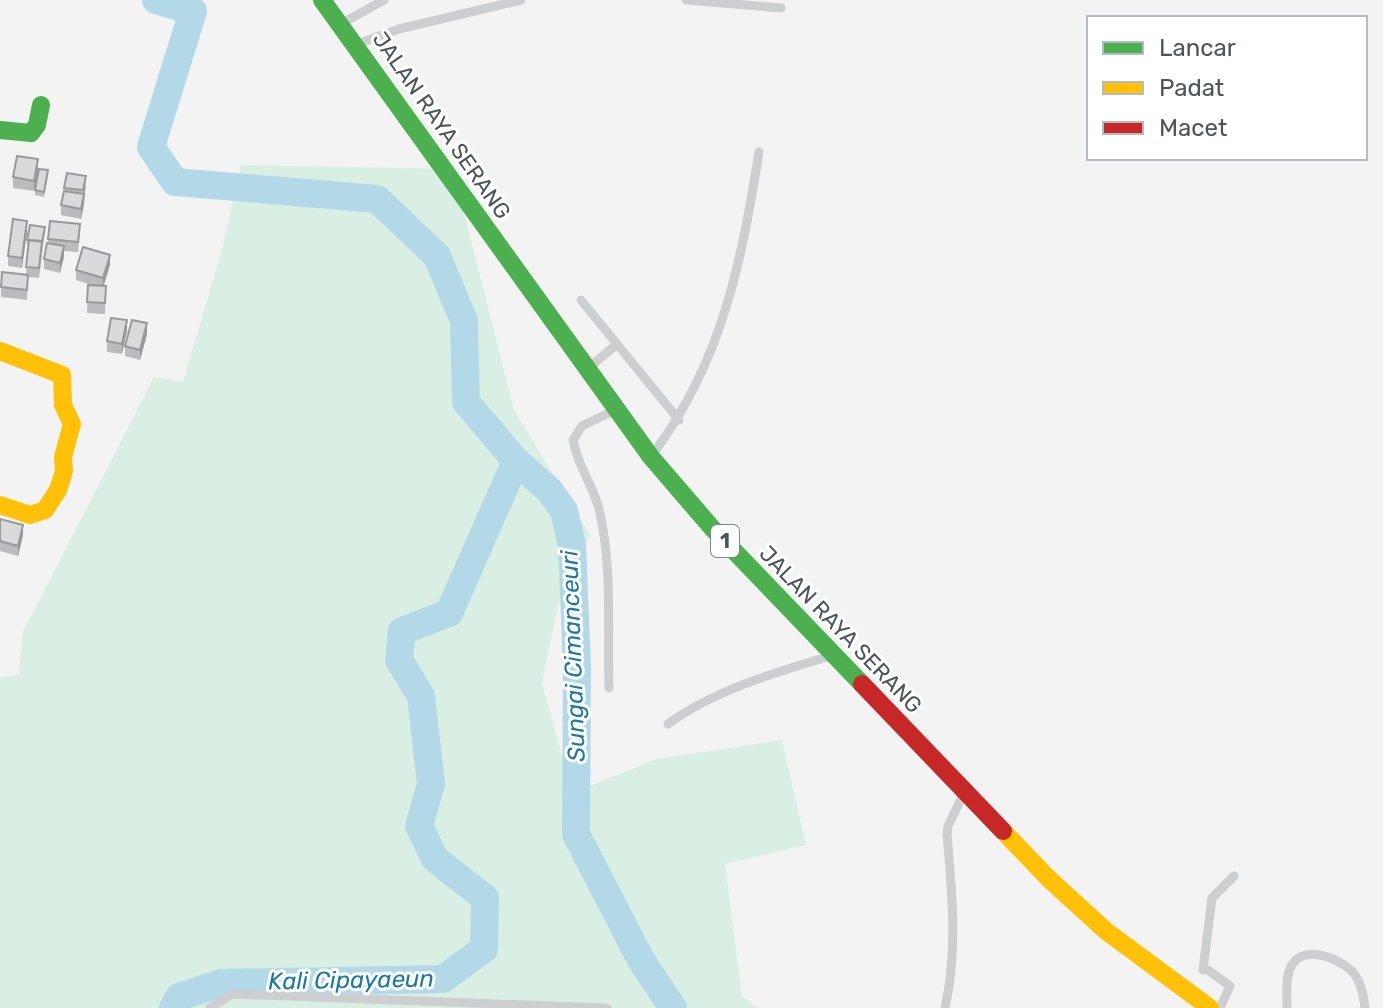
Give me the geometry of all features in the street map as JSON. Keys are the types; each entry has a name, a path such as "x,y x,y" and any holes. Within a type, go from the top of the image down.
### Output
{"main road":[{"name":"JALAN RAYA SERANG","path":"322,0 615,410 712,528 1049,879 1106,931 1210,1008"},
{"path":"0,130 34,132 38,127 41,105"},
{"path":"0,351 62,375 63,405 72,424 58,490 45,510 30,515 0,505"}],"lane":[{"path":"341,23 384,0"},
{"path":"356,44 399,29 521,0"},
{"path":"686,0 781,8"},
{"path":"651,457 679,420 726,312 742,250 759,152"},
{"path":"581,300 679,420"},
{"path":"587,370 617,344"},
{"path":"609,688 606,550 599,507 575,452 573,440 582,426 615,410"},
{"path":"668,724 691,707 790,668 834,655"},
{"path":"945,1008 953,958 954,923 947,834 964,792"},
{"path":"1188,992 1203,970 1212,898 1234,876"},
{"path":"1287,1008 1287,982 1291,966 1297,959 1312,954 1346,966 1356,976 1365,1008"},
{"path":"1203,970 1208,970 1230,986 1220,1008"},
{"path":"210,1008 232,994 607,1008"}],"green space":[{"path":"241,165 453,169 514,410 590,535 558,605 542,683 572,793 657,759 782,740 806,845 725,864 742,996 759,1008 0,1008 0,677 19,675 23,632 154,377 183,382 223,246"}],"building":[{"path":"17,156 38,159 34,181 13,177"},
{"path":"39,169 48,170 44,192 35,190"},
{"path":"67,173 86,176 83,190 64,188"},
{"path":"64,191 84,194 81,209 61,205"},
{"path":"13,219 27,221 22,258 8,256"},
{"path":"50,221 80,224 78,242 48,239"},
{"path":"30,225 45,227 42,242 27,240"},
{"path":"29,240 42,241 39,268 26,267"},
{"path":"47,243 64,246 60,263 44,259"},
{"path":"83,247 110,255 103,278 76,270"},
{"path":"2,272 28,275 27,290 1,287"},
{"path":"88,285 106,286 105,303 87,302"},
{"path":"111,318 127,320 122,344 107,341"},
{"path":"132,320 147,323 140,350 125,346"},
{"path":"0,519 23,525 18,546 0,541"}],"waterway":[{"name":"Sungai Cimanceuri","path":"156,0 193,11 151,147 175,182 377,199 437,256 464,321 466,402 516,461 549,490 564,511 572,545 577,667 576,834 641,960 673,1008"},
{"name":"Kali Cipayaeun","path":"173,1008 179,997 221,983 443,979 484,949 485,898 435,859 419,826 431,784 421,696 399,660 402,631 449,613 516,461"}],"traffic: fast":[{"path":"322,0 651,457 712,528 862,684"},
{"path":"0,130 31,133 37,125 41,105"}],"traffic: slow":[{"path":"0,351 62,375 63,405 72,424 63,457 64,471 58,490 45,510 30,515 0,505"},
{"path":"1003,831 1106,931 1210,1008"}],"traffic: jam":[{"path":"862,684 1003,831"}]}
